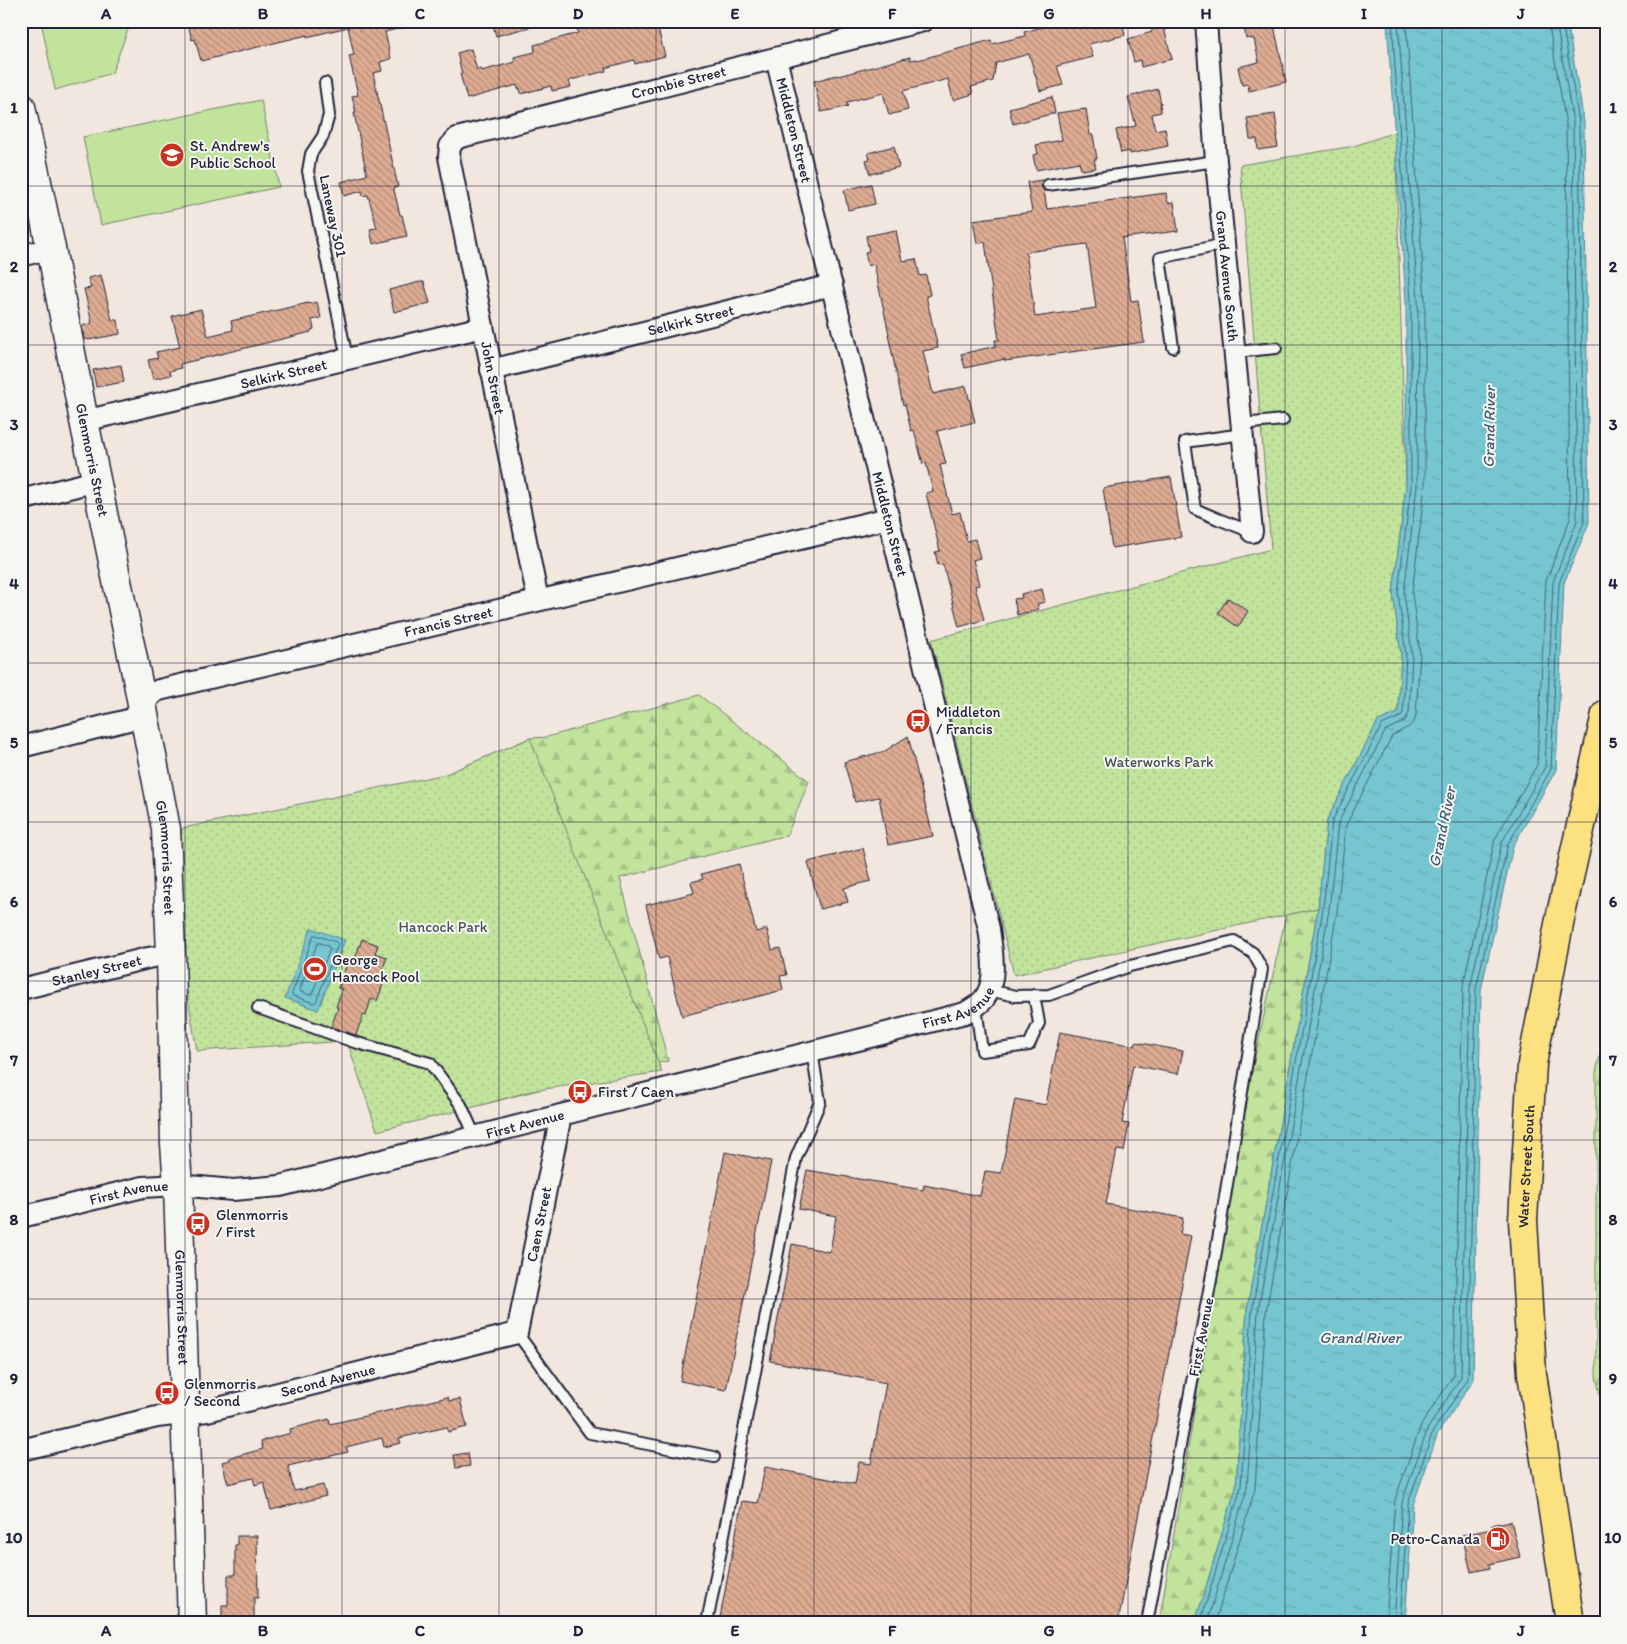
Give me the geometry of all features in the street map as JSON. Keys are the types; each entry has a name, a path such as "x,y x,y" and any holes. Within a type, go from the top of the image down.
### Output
{"main road":[{"name":"Water Street South","path":"1570,1623 1532,1374 1523,1220 1532,1064 1561,914 1606,714"}],"street":[{"name":"Crombie Street","path":"449,157 450,146 456,138 922,21"},
{"name":"Grand Avenue South","path":"1206,21 1216,161 1252,532"},
{"name":"Middleton Street","path":"776,58 989,929 992,968 988,990"},
{"name":"Glenmorris Street","path":"21,107 166,829 192,1623"},
{"name":"John Street","path":"449,157 538,600"},
{"path":"21,256 50,248"},
{"name":"Selkirk Street","path":"492,370 513,363 832,285"},
{"name":"Selkirk Street","path":"84,421 483,327"},
{"path":"21,500 96,481"},
{"name":"Francis Street","path":"21,747 132,719 153,693 159,690 889,518"},
{"name":"Stanley Street","path":"21,989 171,954"},
{"name":"First Avenue","path":"21,1217 143,1187 178,1185 233,1190 280,1186 965,1013 976,1007 985,998 988,990"},
{"name":"Caen Street","path":"517,1332 561,1115"},
{"name":"Second Avenue","path":"21,1450 157,1417 206,1411 517,1332"}],"lane":[{"name":"Laneway 301","path":"325,83 329,115 323,136 311,154 308,171 347,358"},
{"path":"1048,185 1216,161"},
{"path":"1173,347 1160,258 1225,244"},
{"path":"1236,352 1276,348"},
{"path":"1252,532 1218,520 1195,508 1185,442 1283,420"},
{"name":"First Avenue","path":"988,990 1016,996 1049,995 1130,966 1234,941 1253,953 1262,969 1215,1258 1147,1623"},
{"path":"976,1007 982,1051 1029,1045 1039,1023 1034,996"},
{"path":"258,1008 354,1042 430,1063 461,1104 474,1136"},
{"path":"707,1623 796,1158 820,1102 812,1051"},
{"path":"517,1332 590,1433 714,1457"}],"green space":[{"path":"41,21 131,21 112,73 55,90"},
{"path":"261,100 279,187 101,225 83,137"},
{"name":"Waterworks Park","path":"1395,132 1406,485 1393,593 1401,655 1398,713 1378,721 1327,820 1318,908 1014,975 931,640 1271,549 1240,165 1354,146"},
{"path":"699,695 809,781 787,835 620,878 668,1061 587,1077 478,1106 446,774 530,738 547,737"},
{"name":"Hancock Park","path":"530,738 662,1072 531,1091 377,1131 347,1041 197,1051 180,951 174,846 183,828 446,774"},
{"path":"1318,908 1247,1310 1236,1487 1195,1623 1159,1623 1247,1093 1286,915"},
{"path":"1606,1031 1606,1422 1596,1376 1596,1072"}],"water":[{"name":"Grand River","path":"1387,21 1567,21 1584,122 1589,523 1564,583 1556,770 1513,846 1481,990 1473,1381 1438,1433 1413,1505 1405,1623 1195,1623 1236,1487 1247,1310 1318,908 1327,820 1378,721 1398,713 1401,655 1393,593 1406,485 1406,301"},
{"name":"George Hancock Pool","path":"311,928 345,940 318,1010 285,998"}],"building":[{"path":"187,21 408,21 409,26 385,32 391,59 380,62 382,71 373,73 398,187 394,188 394,190 407,236 373,244 370,229 377,228 368,195 363,196 362,191 344,196 341,182 367,175 354,113 356,113 352,96 358,95 349,56 354,55 348,27 201,61 195,39 192,40"},
{"path":"492,21 533,21 534,26 496,36"},
{"path":"594,21 656,21 665,56 635,64 634,60 605,68 606,71 571,80 569,82 571,87 552,91 551,86 521,94 520,88 518,89 517,85 467,99 460,74 462,74 457,53 471,49 477,70 480,69 481,71 515,62 514,57 535,52 534,45 578,33 576,26"},
{"path":"1065,21 1122,21 1125,35 1089,44 1093,57 1057,66 1063,85 1040,91 1029,54 996,63 993,81 971,87 973,94 953,100 948,79 903,91 908,110 889,115 883,93 847,102 848,106 821,112 814,81 910,57 910,60 918,60 991,40 992,44 1025,36 1024,32"},
{"path":"1151,21 1162,21 1172,59 1141,67 1140,60 1134,62 1128,39 1152,32"},
{"path":"1243,21 1273,21 1286,82 1249,91 1248,84 1242,85 1238,67 1259,62 1254,39 1246,38"},
{"path":"1158,89 1161,112 1152,114 1155,130 1165,128 1168,146 1130,154 1130,151 1121,153 1116,130 1136,126 1128,97"},
{"path":"1052,97 1055,113 1013,124 1009,108"},
{"path":"1086,109 1090,135 1093,135 1097,159 1094,159 1096,168 1081,170 1079,162 1036,170 1033,155 1038,154 1036,145 1062,140 1057,113"},
{"path":"1275,114 1278,147 1258,150 1257,139 1250,139 1247,118"},
{"path":"894,146 899,167 870,174 866,160 870,159 868,153"},
{"path":"1043,180 1041,185 1047,209 1166,193 1168,203 1174,202 1178,231 1122,238 1131,301 1138,300 1144,342 1005,361 1005,359 965,368 961,354 996,346 995,340 999,340 985,242 977,243 973,220 1032,212 1027,182","holes":["1087,244 1096,308 1035,317 1026,252"]},
{"path":"871,184 875,204 848,210 844,190"},
{"path":"896,230 902,261 916,259 920,276 926,275 930,295 926,296 938,348 923,351 933,394 966,386 975,422 937,431 946,464 940,465 952,514 960,512 967,541 975,539 980,558 973,560 979,585 975,586 984,620 959,627 943,564 938,565 935,552 940,551 926,493 933,491 926,463 923,464 914,430 911,431 905,404 903,405 874,264 868,266 865,252 869,251 866,236"},
{"path":"101,275 112,320 118,320 120,334 88,340 84,339 82,326 92,323 84,289 91,288 88,278"},
{"path":"424,282 430,303 394,312 389,290"},
{"path":"317,302 321,318 312,320 314,329 311,332 180,364 181,368 170,371 171,375 153,379 148,360 158,358 156,352 180,347 172,316 201,309 208,336 233,330 231,321"},
{"path":"121,365 124,382 96,387 93,370"},
{"path":"1171,477 1181,537 1112,548 1103,488"},
{"path":"1042,589 1045,602 1037,604 1039,609 1017,615 1014,599 1022,598 1021,594"},
{"path":"1228,598 1248,611 1238,627 1218,613"},
{"path":"908,736 933,836 888,845 879,797 855,802 844,762 885,751"},
{"path":"863,848 871,881 844,888 848,902 820,909 808,862"},
{"path":"739,864 756,932 767,929 772,950 780,948 787,975 780,976 783,990 682,1016 667,957 659,959 646,905 694,893 691,882 703,879 701,874"},
{"path":"362,939 378,945 375,953 387,957 381,974 386,976 377,1001 371,999 366,1016 363,1015 356,1035 331,1027 342,989 338,988 348,961 354,962"},
{"path":"1060,1032 1135,1046 1136,1042 1183,1051 1178,1074 1133,1065 1122,1123 1129,1124 1124,1151 1117,1150 1106,1204 1183,1218 1180,1234 1191,1236 1118,1623 719,1623 742,1501 758,1503 765,1467 855,1484 859,1462 871,1464 886,1383 770,1361 792,1244 830,1252 836,1216 799,1209 807,1170 923,1190 924,1185 980,1196 985,1171 1001,1173 1015,1099 1046,1105"},
{"path":"725,1152 771,1161 726,1390 680,1381"},
{"path":"448,1397 449,1401 460,1399 467,1427 448,1432 447,1427 399,1438 401,1443 384,1447 382,1438 346,1447 348,1452 288,1466 294,1491 323,1485 326,1496 271,1510 264,1482 255,1485 253,1478 228,1484 222,1462 230,1460 229,1458 263,1449 261,1441 291,1433 290,1429 329,1419 330,1424"},
{"path":"468,1453 470,1466 456,1468 454,1455"},
{"path":"1511,1521 1520,1557 1489,1564 1490,1568 1471,1572 1462,1535 1492,1529 1491,1525"},
{"path":"237,1536 257,1536 258,1598 254,1598 254,1623 222,1623 222,1605 228,1605 228,1575 235,1575 235,1545 237,1545"}],"place":[{"name":"St. Andrew's Public School","path":"172,155"},
{"name":"Middleton / Francis","path":"918,721"},
{"name":"George Hancock Pool","path":"315,969"},
{"name":"First / Caen","path":"580,1092"},
{"name":"Glenmorris / First","path":"198,1224"},
{"name":"Glenmorris / Second","path":"167,1393"},
{"name":"Petro-Canada","path":"1498,1539"}]}
